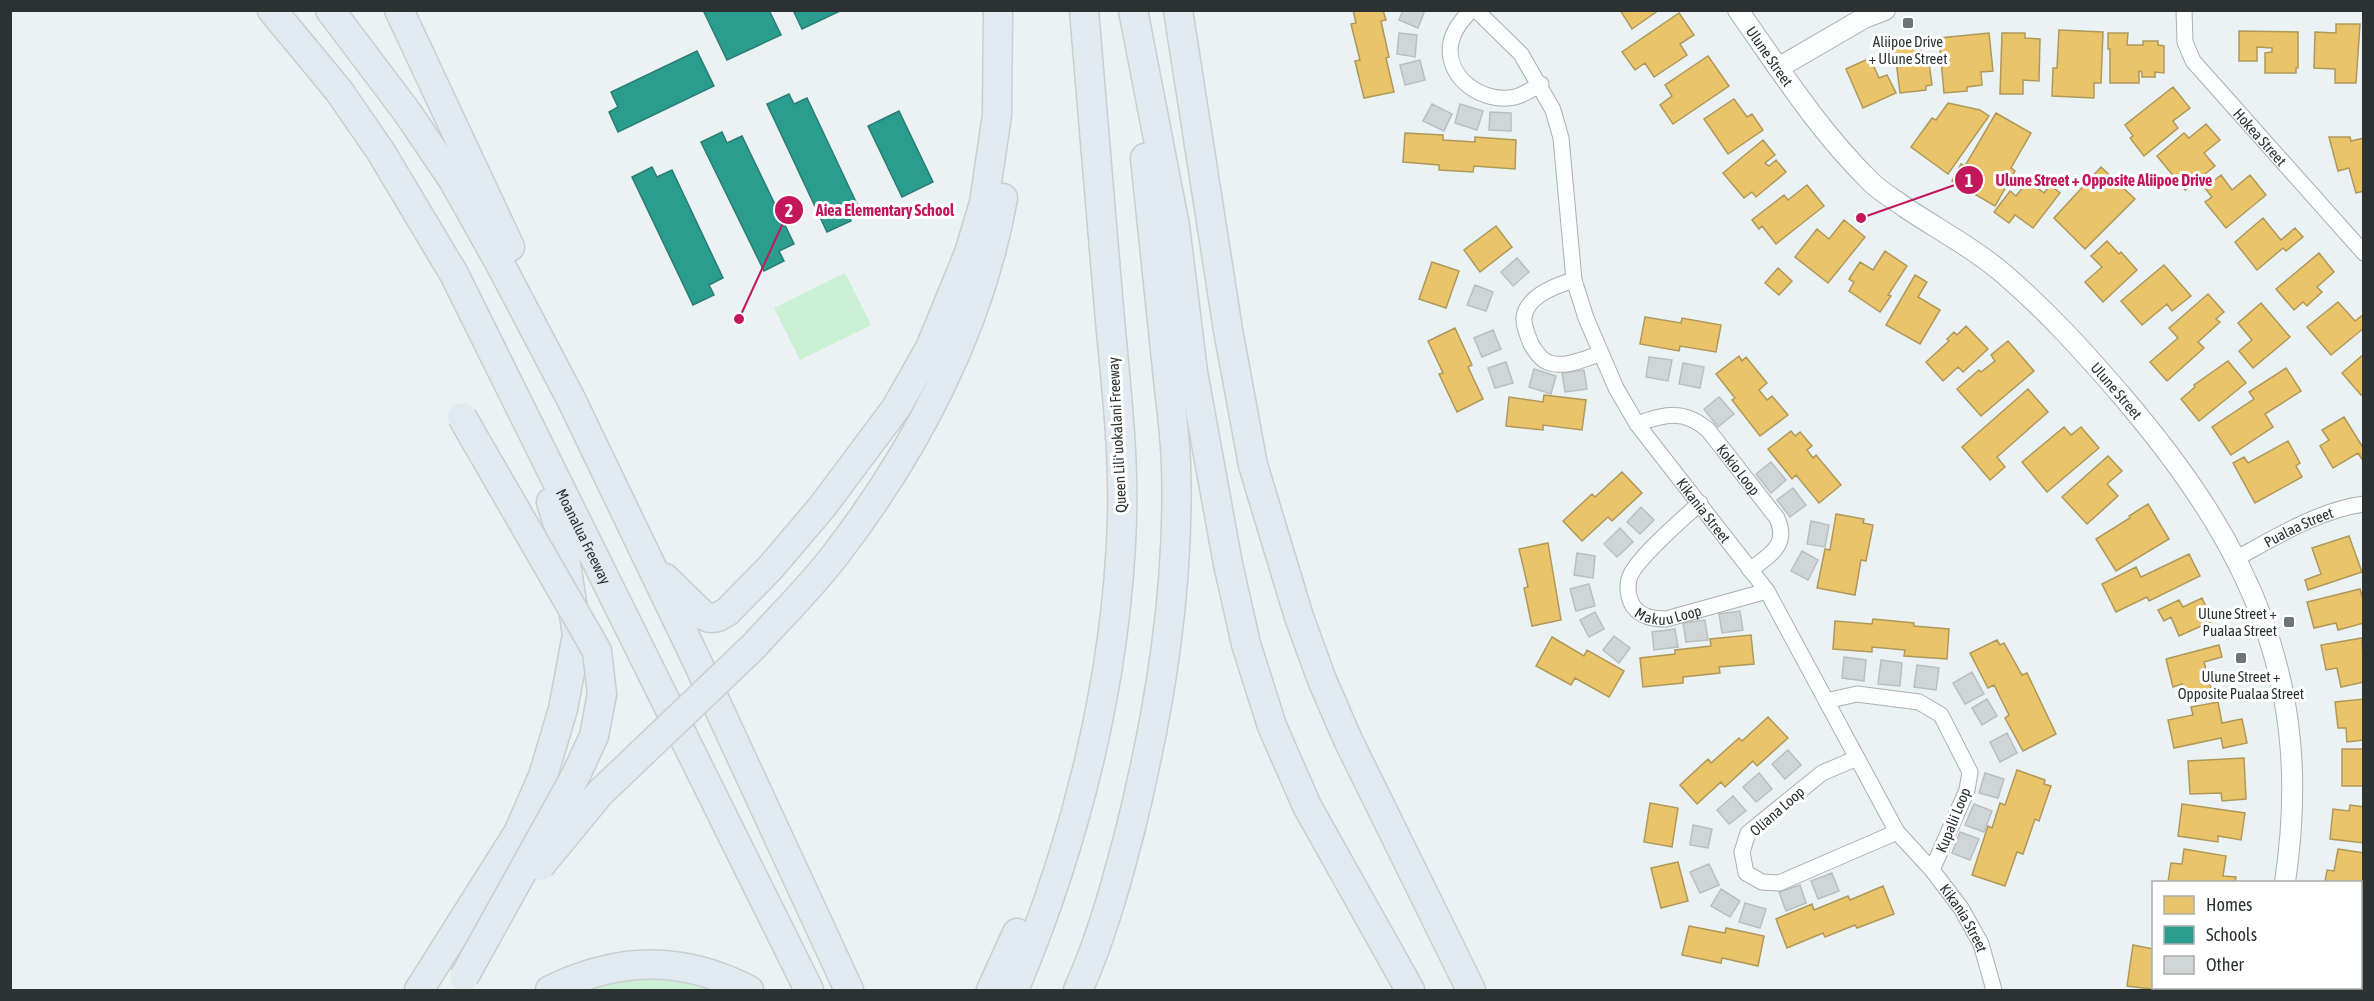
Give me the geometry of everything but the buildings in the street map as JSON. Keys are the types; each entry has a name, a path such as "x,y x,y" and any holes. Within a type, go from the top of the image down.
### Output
{"highway":[{"path":"253,10 339,91"},
{"path":"272,10 339,91"},
{"path":"330,10 407,112 453,180 499,262 570,399 647,559 849,990"},
{"path":"399,10 514,254 570,399"},
{"path":"647,559 704,616 718,617 727,612 771,567 822,507 896,408 930,348 954,294 984,203 997,115 998,10"},
{"path":"461,984 527,881 600,793 754,646 835,556 886,484 930,408 966,331 988,266 1010,162 1016,69 1014,10"},
{"name":"Queen Liliʻuokalani Freeway","path":"1014,990 1041,925 1082,789 1112,635 1122,519 1119,413 1084,10"},
{"path":"1078,990 1124,855 1148,757 1164,664 1176,532 1176,462 1131,10"},
{"path":"1131,10 1175,226 1193,372 1232,584 1246,644 1272,726 1307,806 1410,990"},
{"path":"1178,10 1228,330 1253,465 1299,617 1322,680 1348,740 1471,990"},
{"name":"Moanalua Freeway","path":"339,91 381,152 454,274 809,990"},
{"path":"419,990 518,834 543,776 564,709 577,635 562,537 522,415"},
{"path":"461,984 576,775 594,736 602,694 597,651 462,417"},
{"path":"991,990 1082,789"},
{"path":"797,876 858,990"},
{"path":"550,990 592,972 637,964 660,964 695,969 749,990"}],"street":[{"path":"1471,10 1458,24 1451,43 1451,60 1459,77 1474,90 1492,97 1516,97 1541,84"},
{"name":"Kikania Street","path":"1476,10 1521,54 1541,84 1554,110 1561,138 1574,280 1600,354 1616,388 1637,424 1767,591 1897,832 1932,870 1961,908 1981,944 1994,990"},
{"name":"Ulune Street","path":"1738,10 1826,134 1874,185 1992,264 2043,308 2089,358 2174,460 2237,558 2261,612 2279,670 2289,725 2293,783 2292,837 2285,881"},
{"path":"1778,68 1864,18 1885,10"},
{"name":"Hokea Street","path":"2184,10 2185,42 2193,61 2364,253"},
{"path":"1574,280 1556,285 1533,302 1524,315 1525,329 1535,352 1549,363 1564,364 1600,354"},
{"name":"Kokio Loop","path":"1637,424 1660,416 1682,416 1696,419 1708,430 1777,518 1782,530 1779,545 1750,570"},
{"name":"Makuu Loop","path":"1700,503 1639,561 1629,577 1628,591 1631,604 1640,614 1653,619 1666,620 1767,591"},
{"name":"Pualaa Street","path":"2237,558 2313,519 2348,506 2364,504"},
{"name":"Kupalii Loop","path":"1826,701 1857,694 1908,700 1918,702 1941,715 1970,772 1967,790 1932,870"},
{"name":"Oliana Loop","path":"1857,758 1822,773 1748,833 1742,852 1746,873 1762,882 1779,883 1897,832"}],"green space":[{"path":"845,273 871,325 800,360 774,308"},
{"path":"638,976 688,982 713,990 578,990"}],"place":[{"name":"Aliipoe Drive + Ulune Street","path":"1908,23"},
{"name":"Ulune Street + Opposite Aliipoe Drive","path":"1861,218"},
{"name":"Aiea Elementary School","path":"739,319"},
{"name":"Ulune Street + Pualaa Street","path":"2289,622"},
{"name":"Ulune Street + Opposite Pualaa Street","path":"2241,658"}]}
